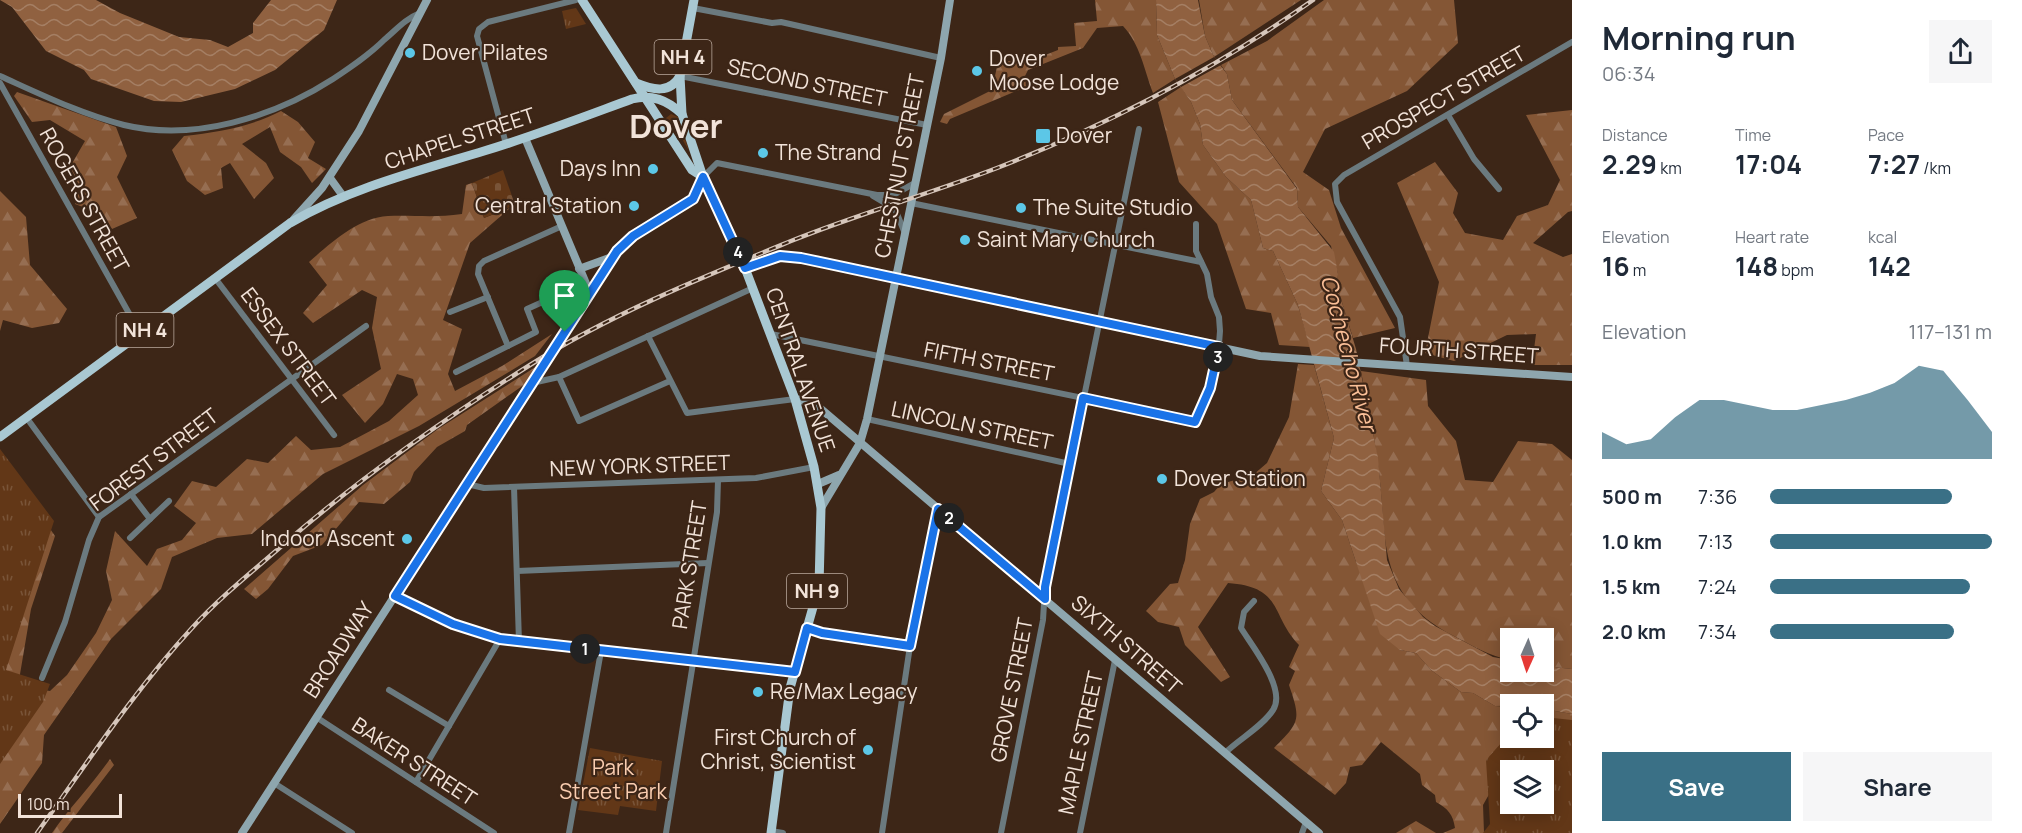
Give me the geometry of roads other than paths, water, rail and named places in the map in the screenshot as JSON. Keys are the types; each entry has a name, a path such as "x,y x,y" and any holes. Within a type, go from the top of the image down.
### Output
{"main road":[{"name":"NH 4","path":"582,0 645,97"},
{"name":"CENTRAL AVENUE","path":"694,4 680,76 682,114 703,177 745,268 795,399 814,467 821,508 821,571 795,672 780,753 771,832"},
{"path":"636,83 663,90 676,83 680,76"},
{"path":"645,97 669,102 682,114"},
{"name":"CHAPEL STREET","path":"290,223 343,196 645,97"},
{"name":"NH 9","path":"645,97 692,170 703,177"},
{"path":"660,120 663,114 674,107"},
{"name":"NH 4","path":"0,437 290,223"}],"street":[{"path":"290,223 330,178 368,117 427,0"},
{"path":"506,144 477,36 480,27 488,22 576,0"},
{"name":"CHESTNUT STREET","path":"821,508 860,442 885,358 896,278 941,58 950,0"},
{"path":"694,4 772,23 793,24 887,44 898,49 941,58"},
{"path":"0,76 125,125 165,130 213,126 256,116 319,87 369,53 409,17 420,13"},
{"name":"PROSPECT STREET","path":"1407,366 1400,317 1337,202 1335,184 1344,175 1572,42"},
{"name":"SECOND STREET","path":"680,76 927,125"},
{"name":"ROGERS STREET","path":"0,83 140,333"},
{"path":"1448,114 1474,159 1499,189"},
{"name":"GROVE STREET","path":"1001,833 1043,620 1045,587 1139,129"},
{"path":"525,138 590,293"},
{"path":"703,177 717,163 870,194 893,195 915,183"},
{"name":"BROADWAY","path":"242,833 613,257 633,236 693,199 703,177"},
{"path":"330,178 343,196"},
{"path":"870,194 895,208 901,220 904,236"},
{"path":"911,203 1201,262"},
{"path":"1196,224 1194,242 1207,274 1211,297 1219,317 1219,347"},
{"path":"508,346 478,274 481,263 562,226"},
{"name":"FOURTH STREET","path":"745,268 780,256 896,278 1260,356 1572,377"},
{"path":"579,268 613,257"},
{"name":"ESSEX STREET","path":"215,278 334,435"},
{"path":"456,372 536,333 527,309 585,283"},
{"path":"532,383 559,377 753,288"},
{"path":"450,312 488,297"},
{"name":"FOREST STREET","path":"42,678 65,622 89,540 99,517 366,326"},
{"name":"FIFTH STREET","path":"771,334 1195,422 1210,388 1219,347"},
{"path":"648,336 684,410 690,414 795,399"},
{"path":"559,377 579,421 670,381"},
{"name":"SIXTH STREET","path":"795,399 810,402 821,409 1319,833"},
{"path":"26,417 99,517"},
{"name":"LINCOLN STREET","path":"867,419 1070,464"},
{"name":"NEW YORK STREET","path":"467,484 484,488 718,480 765,477 814,467"},
{"path":"818,484 840,475"},
{"name":"PARK STREET","path":"666,833 717,512 718,480"},
{"path":"514,487 519,642"},
{"path":"131,494 150,519"},
{"path":"130,538 169,501"},
{"path":"882,833 910,646 938,509"},
{"path":"517,571 708,563"},
{"path":"395,596 453,624 500,639 795,672"},
{"path":"1225,753 1270,714 1277,701 1276,687 1240,628 1244,612 1254,601"},
{"path":"807,628 822,633 910,646"},
{"path":"416,782 500,639"},
{"path":"569,833 601,651"},
{"name":"MAPLE STREET","path":"1080,833 1116,660"},
{"path":"389,690 449,726"},
{"name":"BAKER STREET","path":"316,717 495,833"},
{"path":"274,783 352,833"},
{"path":"1302,833 1306,822"},
{"path":"771,832 783,833"}],"water":[{"path":"0,0 96,0 120,13 179,37 210,40 228,47 253,33 253,23 271,0 337,0 324,30 275,70 235,89 181,102 154,101 91,79 84,70 46,51 12,7"},
{"name":"Cochecho River","path":"1156,0 1198,0 1205,36 1214,57 1227,74 1232,100 1297,189 1298,207 1334,252 1338,274 1337,286 1356,349 1378,458 1387,560 1399,589 1423,617 1435,626 1493,657 1500,658 1500,682 1554,682 1554,667 1572,669 1572,714 1554,711 1554,694 1500,694 1500,706 1495,706 1473,693 1461,692 1431,670 1416,653 1400,650 1380,634 1342,520 1321,491 1334,438 1298,305 1273,251 1263,248 1251,200 1226,177 1203,145 1200,124 1191,102 1175,79 1157,35"}],"railway":[{"path":"37,833 150,677 214,606 343,495 498,385 593,329 691,283 816,231 946,187 1080,133 1160,94 1238,50 1313,0"}],"place":[{"name":"Dover Pilates","path":"410,53"},
{"name":"Dover Moose Lodge","path":"977,71"},
{"name":"Dover","path":"1043,136"},
{"name":"The Strand","path":"763,153"},
{"name":"Days Inn","path":"653,169"},
{"name":"Central Station","path":"634,206"},
{"name":"The Suite Studio","path":"1021,208"},
{"name":"Saint Mary Church","path":"965,240"},
{"name":"Dover Station","path":"1162,479"},
{"name":"Indoor Ascent","path":"407,539"},
{"name":"Re/Max Legacy","path":"758,692"},
{"name":"First Church of Christ, Scientist","path":"868,750"}],"district":[{"name":"Dover","path":"676,126"}],"park label":[{"name":"Park Street Park","path":"613,780"}]}
